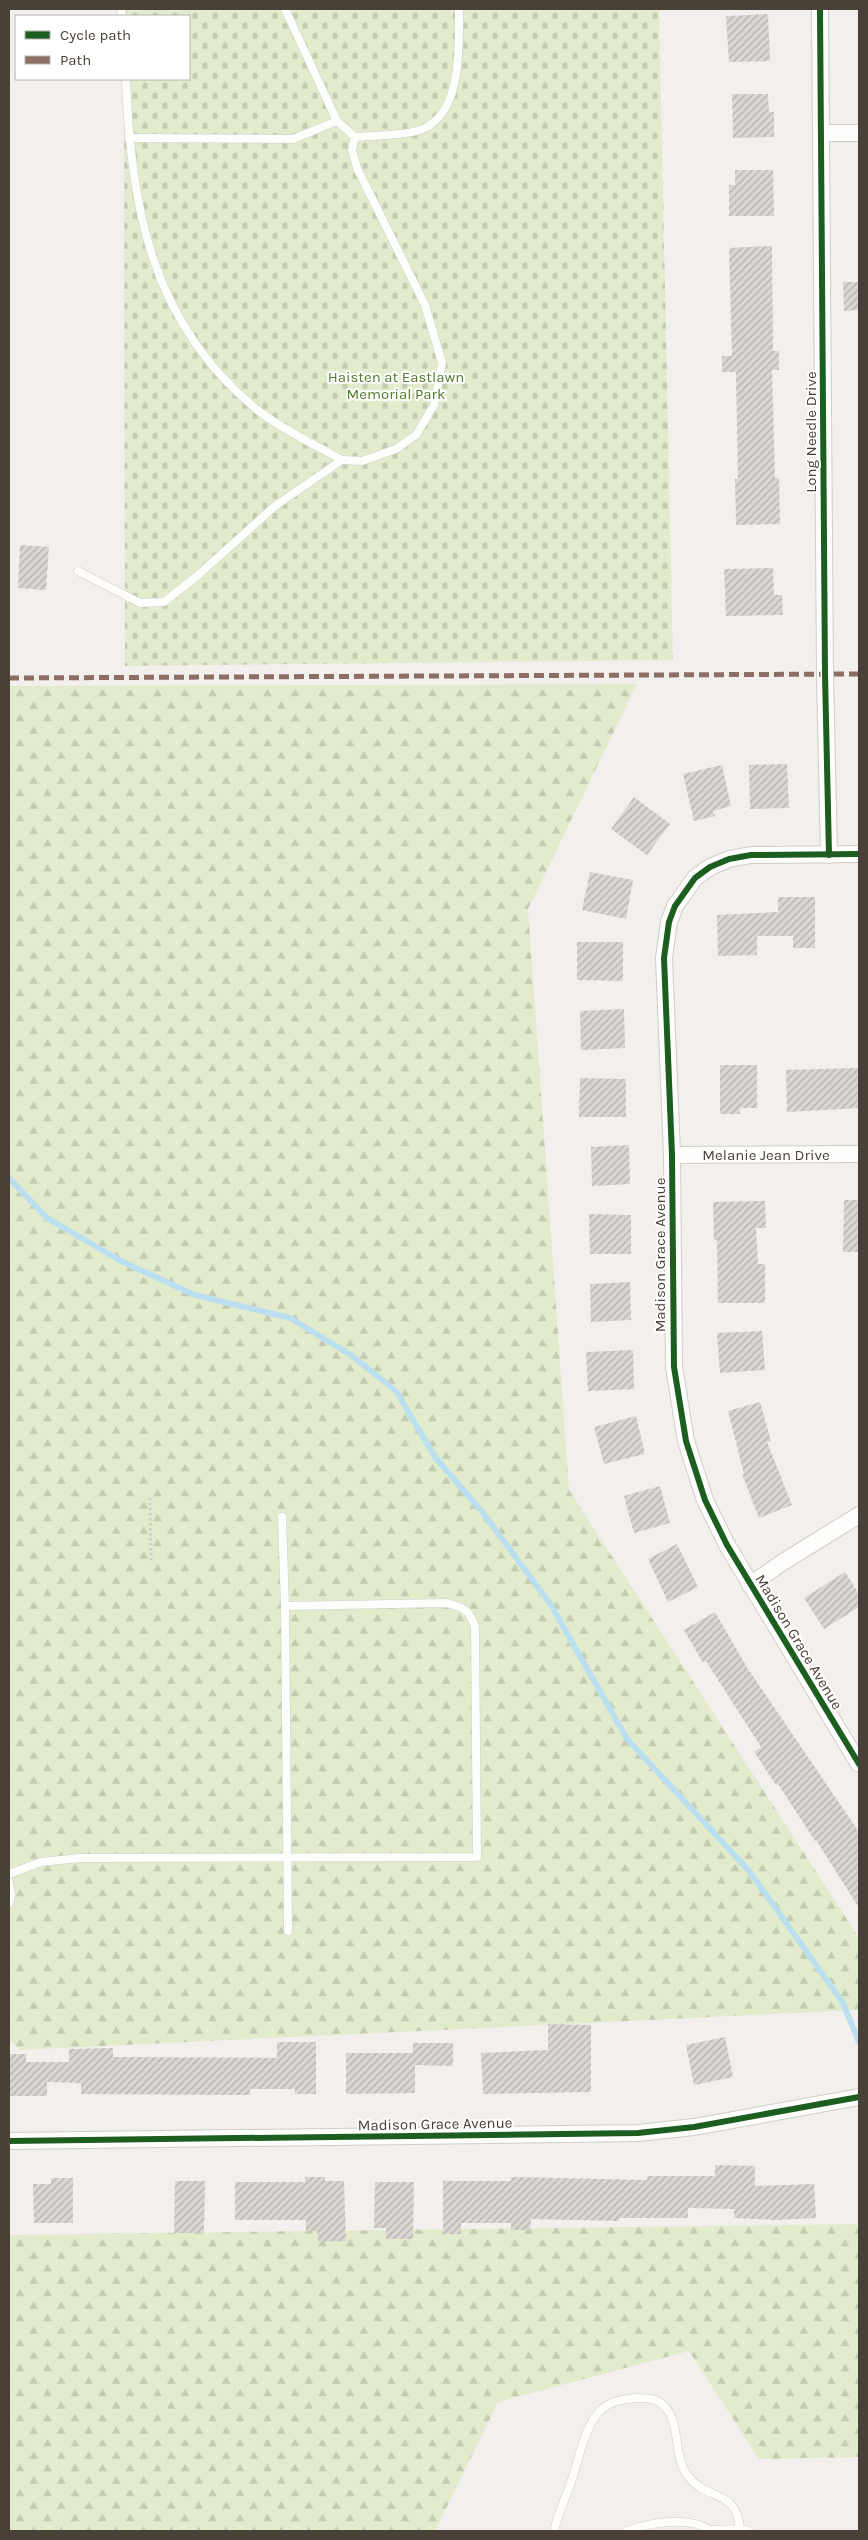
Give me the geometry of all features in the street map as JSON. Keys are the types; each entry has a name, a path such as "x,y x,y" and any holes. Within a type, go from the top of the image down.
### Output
{"street":[{"name":"Long Needle Drive","path":"820,9 825,674 829,855"},
{"path":"822,133 859,133"},
{"name":"Madison Grace Avenue","path":"859,854 751,854 730,859 710,867 695,878 675,906 668,922 664,958 672,1155 673,1342 680,1413 686,1441 705,1500 726,1545 859,1764"},
{"name":"Melanie Jean Drive","path":"672,1155 859,1154"},
{"path":"750,1585 783,1562 859,1515"},
{"name":"Madison Grace Avenue","path":"9,2142 638,2133 694,2126 859,2097"}],"lane":[{"path":"285,9 337,120 355,137 418,131 442,116 452,96 459,40 459,9"},
{"path":"126,80 128,138 143,229 166,296 210,364 261,412 342,460 362,461 396,449 416,435 434,405 442,363 424,305 357,168 352,150 355,137"},
{"path":"128,138 292,139 337,120"},
{"path":"78,572 140,603 164,602 197,576 274,506 342,460"},
{"path":"282,1517 285,1606 288,1931"},
{"path":"9,1874 41,1862 58,1859 477,1857 475,1627 468,1612 462,1607 445,1603 285,1606"},
{"path":"9,1882 11,1895 9,1903"},
{"path":"554,2531 586,2434 597,2413 609,2403 625,2399 646,2398 659,2401 671,2416 686,2475 695,2484 719,2495 734,2507 744,2530 711,2531 700,2525 687,2523 626,2531"}],"path":[{"path":"150,1498 151,1563"}],"green space":[{"name":"Haisten at Eastlawn Memorial Park","path":"124,9 659,9 673,660 125,666 124,80 190,80 190,15 124,15"},
{"path":"637,684 528,909 569,1490 859,1938 859,2010 20,2050 9,2039 9,686"},
{"path":"859,2224 859,2457 759,2459 689,2351 498,2402 435,2531 9,2531 9,2235"}],"building":[{"path":"768,14 770,61 729,62 726,16"},
{"path":"732,94 768,94 769,112 774,112 774,137 733,138"},
{"path":"735,170 773,170 774,216 729,216 729,185 735,185"},
{"path":"772,246 773,351 779,351 779,370 772,370 775,478 779,478 780,524 736,525 735,479 738,479 736,372 722,372 722,356 732,356 729,248"},
{"path":"843,282 858,282 859,310 844,311"},
{"path":"20,545 49,547 46,590 18,588"},
{"path":"773,568 774,595 782,595 783,615 726,616 724,569"},
{"path":"787,764 789,808 750,809 749,765"},
{"path":"722,765 731,806 713,811 715,816 694,821 683,774"},
{"path":"634,797 670,824 647,855 611,829"},
{"path":"590,872 633,880 626,919 582,910"},
{"path":"778,897 815,897 815,948 793,948 793,936 757,936 757,955 718,956 717,915 778,912"},
{"path":"577,942 623,942 623,981 577,980"},
{"path":"624,1009 625,1048 581,1050 580,1011"},
{"path":"720,1065 757,1065 757,1108 740,1108 740,1114 720,1114"},
{"path":"859,1068 859,1108 787,1112 786,1070"},
{"path":"580,1078 626,1079 626,1117 579,1117"},
{"path":"629,1145 630,1184 592,1186 591,1147"},
{"path":"844,1200 859,1200 859,1252 843,1252"},
{"path":"765,1201 766,1228 756,1228 758,1264 765,1264 765,1303 718,1303 717,1240 714,1240 713,1202"},
{"path":"589,1214 631,1215 631,1254 590,1254"},
{"path":"630,1282 631,1320 591,1322 590,1284"},
{"path":"762,1331 765,1370 720,1373 717,1333"},
{"path":"633,1350 634,1389 588,1391 586,1352"},
{"path":"760,1402 771,1441 767,1442 792,1505 759,1518 742,1474 744,1474 728,1411"},
{"path":"636,1416 645,1454 604,1464 594,1427"},
{"path":"660,1486 670,1523 634,1533 624,1496"},
{"path":"677,1544 698,1587 668,1602 648,1559"},
{"path":"845,1572 859,1594 859,1607 824,1629 804,1598"},
{"path":"715,1612 748,1669 859,1832 859,1908 816,1840 754,1752 761,1747 706,1661 703,1663 684,1630"},
{"path":"548,2024 591,2025 591,2092 483,2094 481,2053 548,2050"},
{"path":"725,2037 733,2077 694,2085 686,2045"},
{"path":"277,2042 316,2042 316,2094 295,2094 295,2089 250,2089 250,2095 81,2094 81,2083 47,2082 47,2096 9,2096 10,2054 26,2054 26,2062 69,2062 69,2049 113,2048 113,2057 277,2058"},
{"path":"413,2043 453,2043 453,2066 415,2065 415,2093 346,2094 346,2053 413,2053"},
{"path":"715,2165 755,2166 755,2186 814,2184 816,2218 775,2220 734,2218 734,2209 688,2208 688,2218 619,2218 619,2221 531,2219 530,2230 511,2230 511,2223 461,2223 461,2234 443,2234 443,2181 511,2181 511,2177 647,2180 647,2176 715,2176"},
{"path":"305,2177 325,2177 325,2181 344,2181 346,2241 318,2242 317,2231 306,2231 306,2220 235,2220 235,2182 305,2182"},
{"path":"51,2178 73,2178 73,2223 34,2223 33,2184 51,2184"},
{"path":"175,2181 205,2181 204,2233 174,2233"},
{"path":"375,2182 414,2182 413,2239 386,2239 386,2228 374,2228"}],"waterway":[{"path":"9,1178 47,1218 121,1261 195,1295 290,1318 351,1355 396,1391 435,1457 483,1513 551,1605 627,1739 750,1872 843,2003 859,2042"}],"marked path":[{"path":"9,678 859,674"}],"cycle path":[{"path":"820,9 825,674 829,855"},
{"path":"859,854 751,855 729,859 710,867 695,878 675,906 669,922 664,958 672,1155 674,1367 686,1441 705,1500 727,1545 859,1764"},
{"path":"9,2141 638,2133 694,2127 859,2097"}]}
